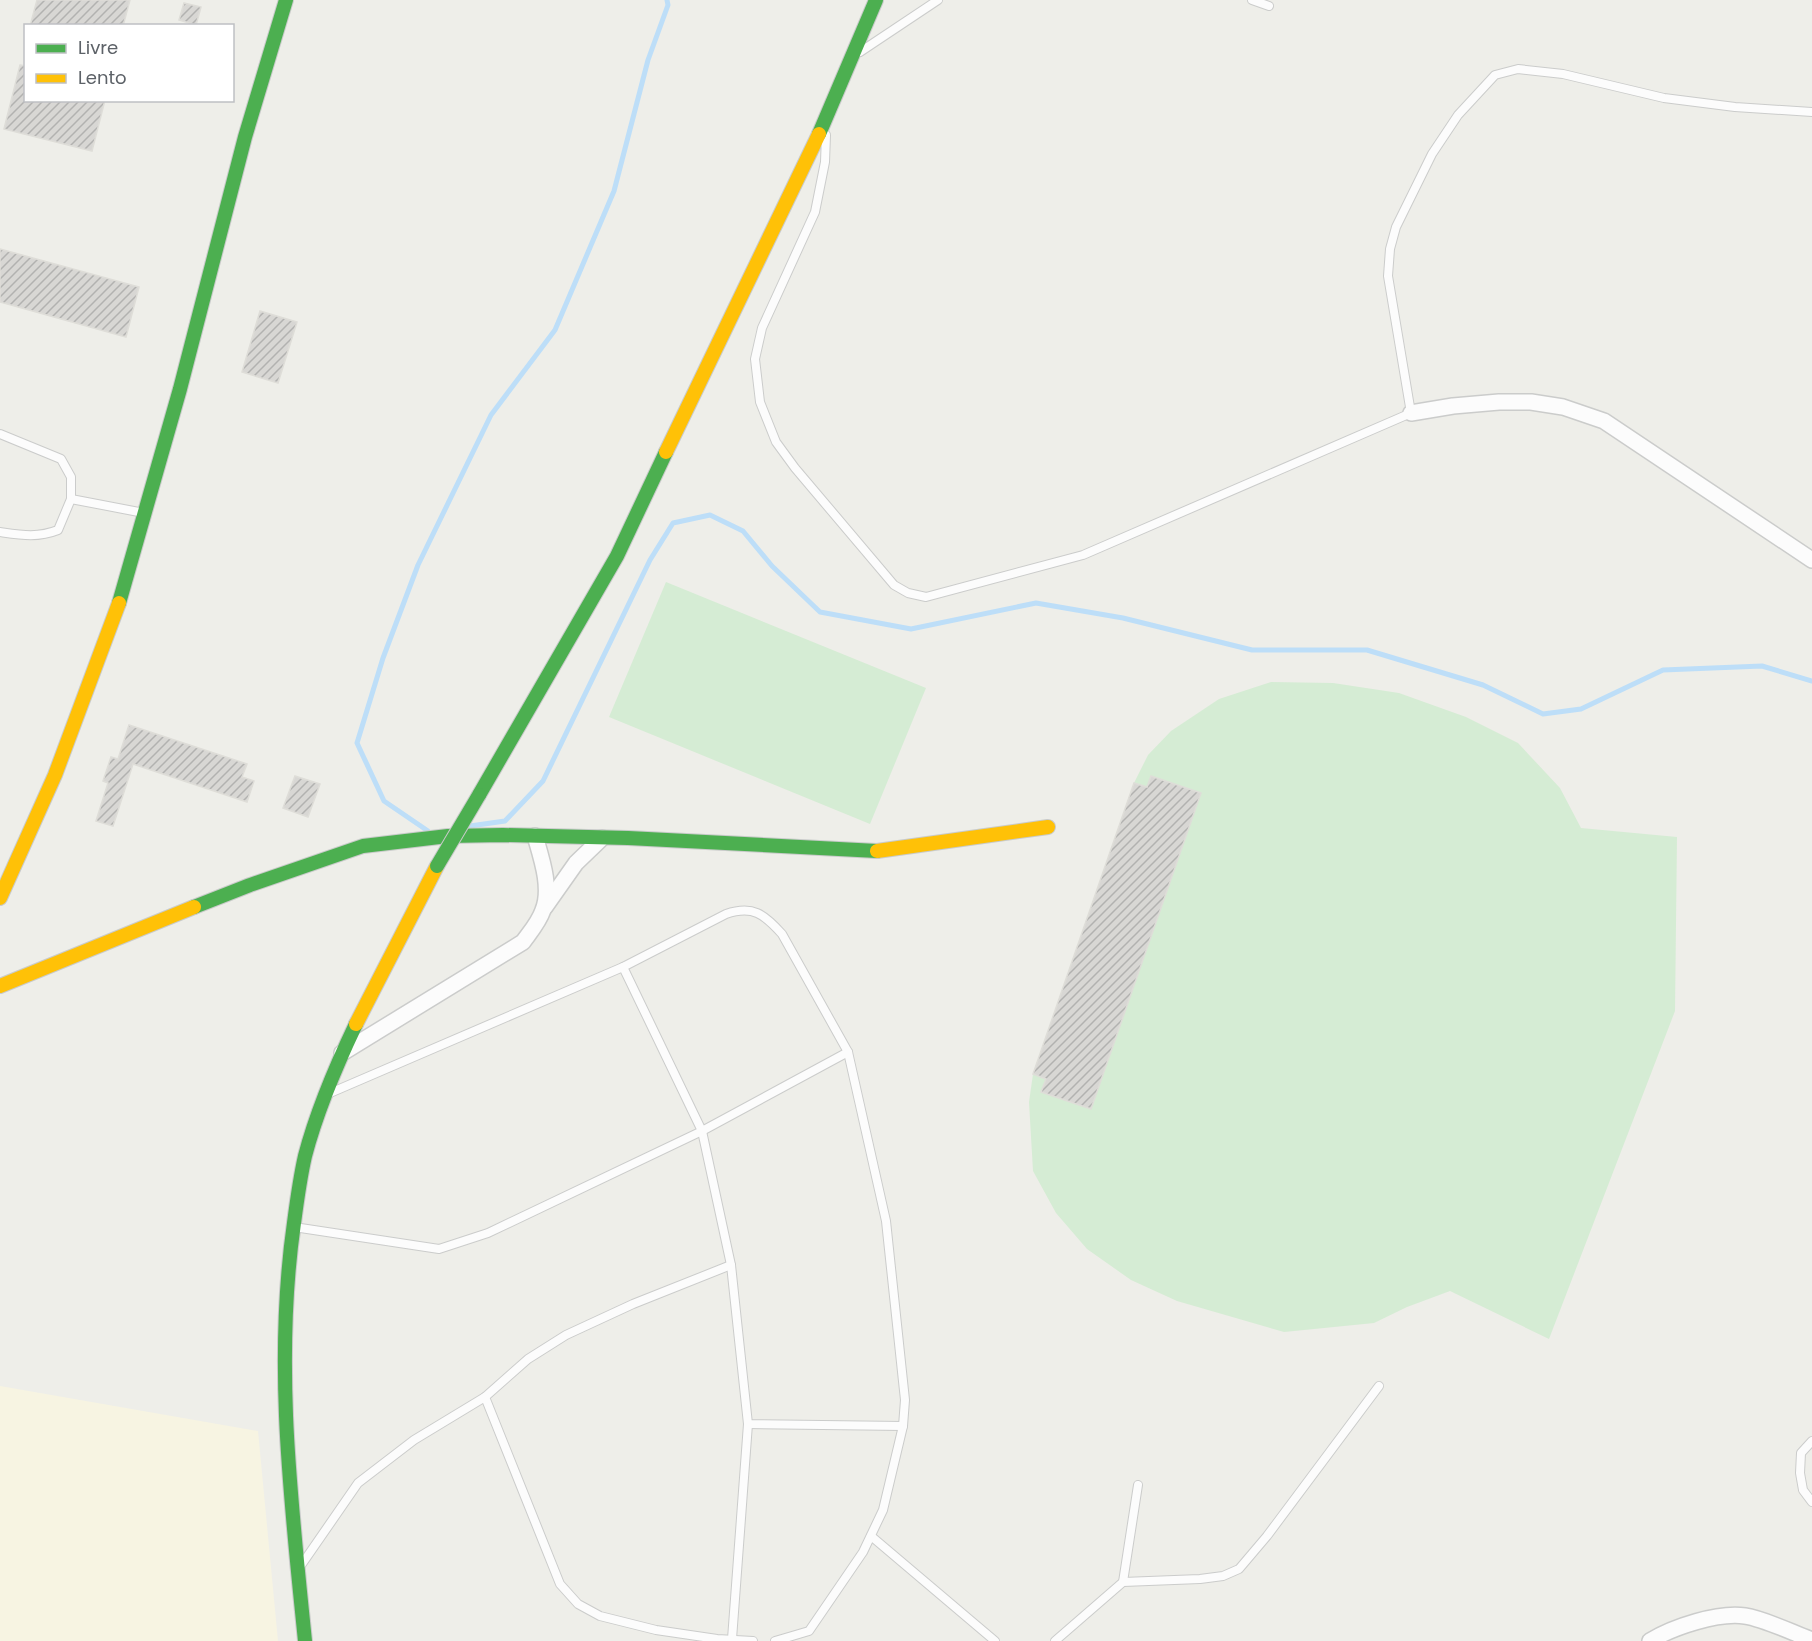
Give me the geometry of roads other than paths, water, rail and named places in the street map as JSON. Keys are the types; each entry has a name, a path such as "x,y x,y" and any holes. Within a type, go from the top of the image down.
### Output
{"street":[{"path":"0,898 63,753 121,597 180,389 245,137 286,0"},
{"path":"305,1641 286,1423 287,1267 306,1152 324,1095 342,1053 437,866 617,556 827,116 876,0"},
{"path":"1411,412 1499,402 1531,402 1563,407 1604,421 1812,560"},
{"path":"0,986 250,885 363,846 448,836 535,836 876,851 1048,827"},
{"path":"535,836 543,867 546,890 545,907"},
{"path":"342,1053 523,942 576,863 602,838"},
{"path":"1650,1641 1669,1630 1713,1618 1745,1616 1812,1640"}],"lane":[{"path":"851,58 938,0"},
{"path":"1252,0 1269,6"},
{"path":"827,116 825,162 815,212 762,328 755,359 760,402 776,442 795,468 894,585 908,593 926,597 1083,555 1411,412 1388,276 1390,249 1396,227 1432,154 1458,115 1495,75 1518,69 1563,74 1664,98 1735,107 1812,112"},
{"path":"0,434 61,459 71,477 71,499 58,530 45,535 30,536 0,532"},
{"path":"71,499 145,513"},
{"path":"324,1095 623,967 726,914 738,910 751,910 768,918 782,934 848,1052 886,1221 905,1400 903,1426 883,1510 863,1552 803,1641"},
{"path":"623,967 702,1131 731,1265 748,1424 732,1639"},
{"path":"293,1227 439,1249 488,1233 702,1131 848,1052"},
{"path":"298,1570 358,1482 414,1440 485,1397 528,1359 566,1335 633,1304 731,1265"},
{"path":"1055,1641 1123,1582 1200,1580 1223,1576 1239,1569 1267,1536 1379,1386"},
{"path":"485,1397 560,1584 578,1604 600,1616 656,1630 716,1640 753,1641"},
{"path":"748,1424 903,1426"},
{"path":"1812,1441 1801,1453 1800,1473 1803,1490 1812,1502"},
{"path":"1123,1582 1138,1485"},
{"path":"871,1536 995,1641"},
{"path":"775,1641 809,1631"}],"waterway":[{"path":"428,831 384,801 357,743 383,658 418,565 491,415 555,330 614,191 648,60 668,5 667,0"},
{"path":"470,826 505,821 543,781 650,560 673,523 710,515 743,531 772,566 820,612 911,629 1036,603 1123,618 1252,650 1367,650 1483,685 1543,714 1581,709 1663,670 1762,666 1812,681"}]}
